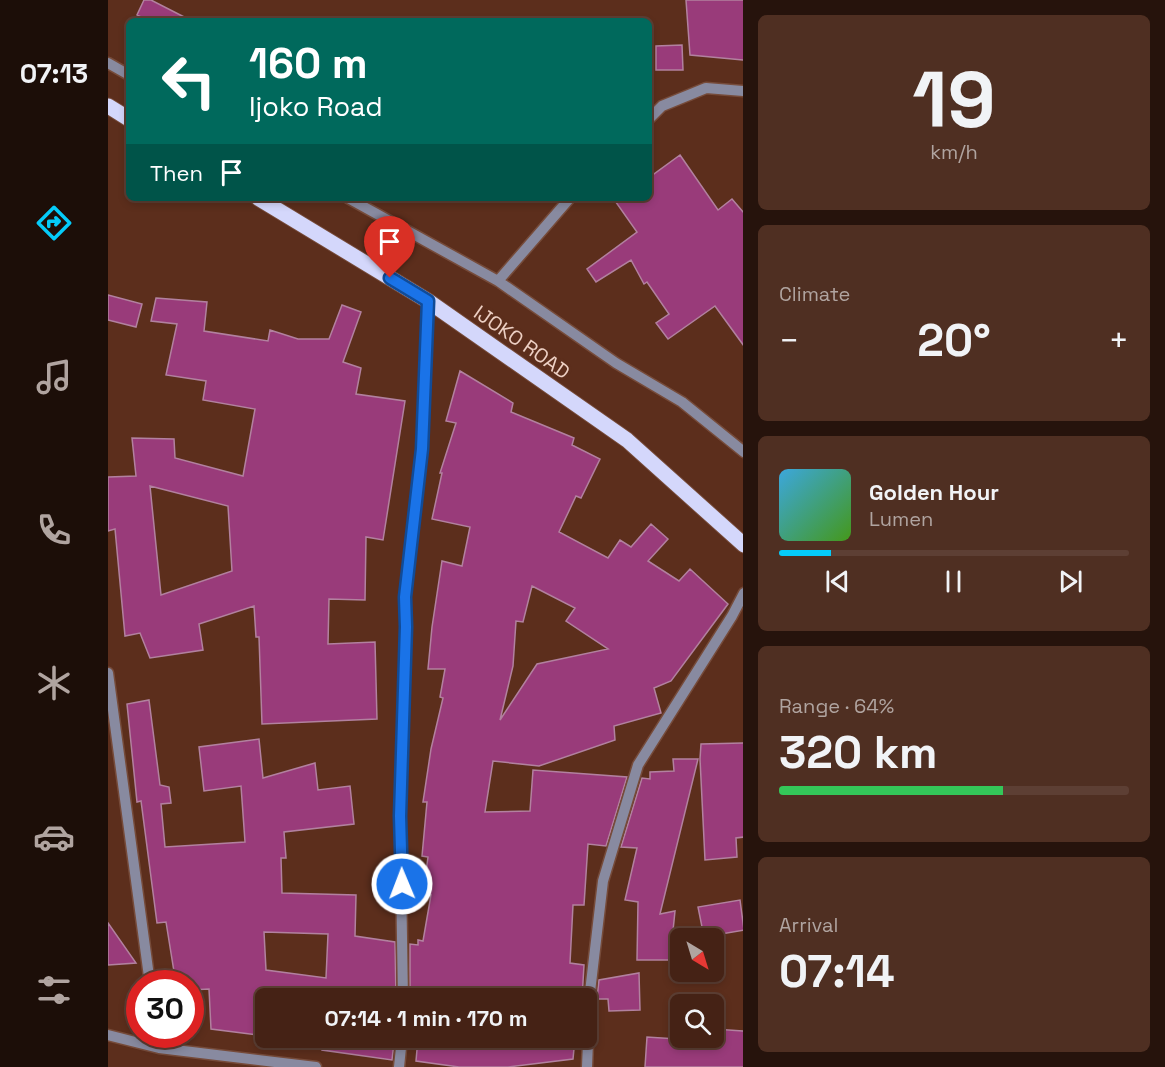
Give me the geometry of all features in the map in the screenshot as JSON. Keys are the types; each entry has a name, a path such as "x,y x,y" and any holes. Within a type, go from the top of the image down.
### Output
{"main road":[{"path":"108,106 126,117"},
{"name":"IJOKO ROAD","path":"263,201 428,301 627,440 743,544"}],"street":[{"path":"108,63 126,73"},
{"path":"652,116 662,106 706,88 743,91"},
{"path":"353,201 498,281 616,363 681,402 743,451"},
{"path":"498,281 567,201"},
{"path":"403,988 400,816 405,597 422,449 428,301"},
{"path":"587,1067 590,992 603,881 638,765 743,595"},
{"path":"108,673 148,970"},
{"path":"108,1035 126,1040"},
{"path":"159,1048 316,1067"},
{"path":"399,1067 401,1048"}],"building":[{"path":"144,0 151,0 186,18 143,18 137,15"},
{"path":"686,0 743,0 743,60 690,55"},
{"path":"682,45 683,70 656,70 656,46"},
{"path":"680,155 718,210 732,199 743,212 743,345 715,306 668,339 656,323 669,314 647,282 644,284 631,260 596,282 587,269 637,232 615,201 652,201 652,176"},
{"path":"108,295 142,304 136,327 108,320"},
{"path":"156,298 207,302 204,331 268,341 270,330 298,339 329,339 342,305 361,312 343,362 361,368 356,394 405,401 383,540 366,537 365,600 329,599 328,644 375,642 377,719 262,724 259,637 256,637 254,606 199,624 203,650 150,658 140,633 125,636 115,529 108,531 108,477 136,476 132,438 174,439 175,458 243,476 255,409 203,400 206,381 166,375 177,324 151,321","holes":["150,486 228,506 232,571 161,595"]},
{"path":"460,371 513,403 511,412 574,438 572,445 600,459 581,498 576,496 559,532 608,558 620,540 631,547 651,524 668,539 648,561 679,581 690,569 728,604 671,681 654,688 661,713 614,726 615,740 539,766 493,761 485,812 530,811 533,770 627,777 606,846 588,844 584,905 573,905 570,963 584,965 583,988 410,988 410,944 418,945 418,940 423,941 431,895 423,894 428,857 422,856 427,802 423,802 431,749 443,698 440,697 445,669 428,669 432,627 442,561 462,566 470,527 432,519 442,473 440,473 456,423 446,421","holes":["532,586 575,608 566,621 608,649 537,664 500,720 513,666 516,621 523,622"]},
{"path":"149,700 160,785 169,787 171,803 161,804 165,847 245,842 241,786 204,791 199,747 259,739 263,778 315,763 318,790 350,786 354,824 284,832 286,858 281,858 282,893 356,895 355,936 395,942 396,988 255,988 255,1035 211,1029 209,989 204,989 204,970 174,970 166,922 157,923 141,801 137,802 127,704","holes":["264,932 328,934 326,978 266,970"]},
{"path":"743,743 743,837 736,838 737,857 705,860 701,744"},
{"path":"673,759 698,759 660,914 675,911 673,928 670,928 670,960 637,960 638,902 625,900 637,848 621,847 642,778 650,779 650,772 674,771"},
{"path":"740,900 743,930 724,934 724,928 702,928 698,907"},
{"path":"108,923 136,963 108,965"},
{"path":"639,973 640,1010 609,1011 608,999 597,999 599,980"},
{"path":"724,1030 743,1031 743,1067 645,1067 647,1037 670,1039 670,1048 724,1048"},
{"path":"322,1048 393,1048 392,1060 322,1050"},
{"path":"417,1048 574,1048 573,1059 508,1067 459,1067 416,1061"}],"route":[{"path":"390,278 428,301 422,449 405,597 400,816 402,884"}]}
